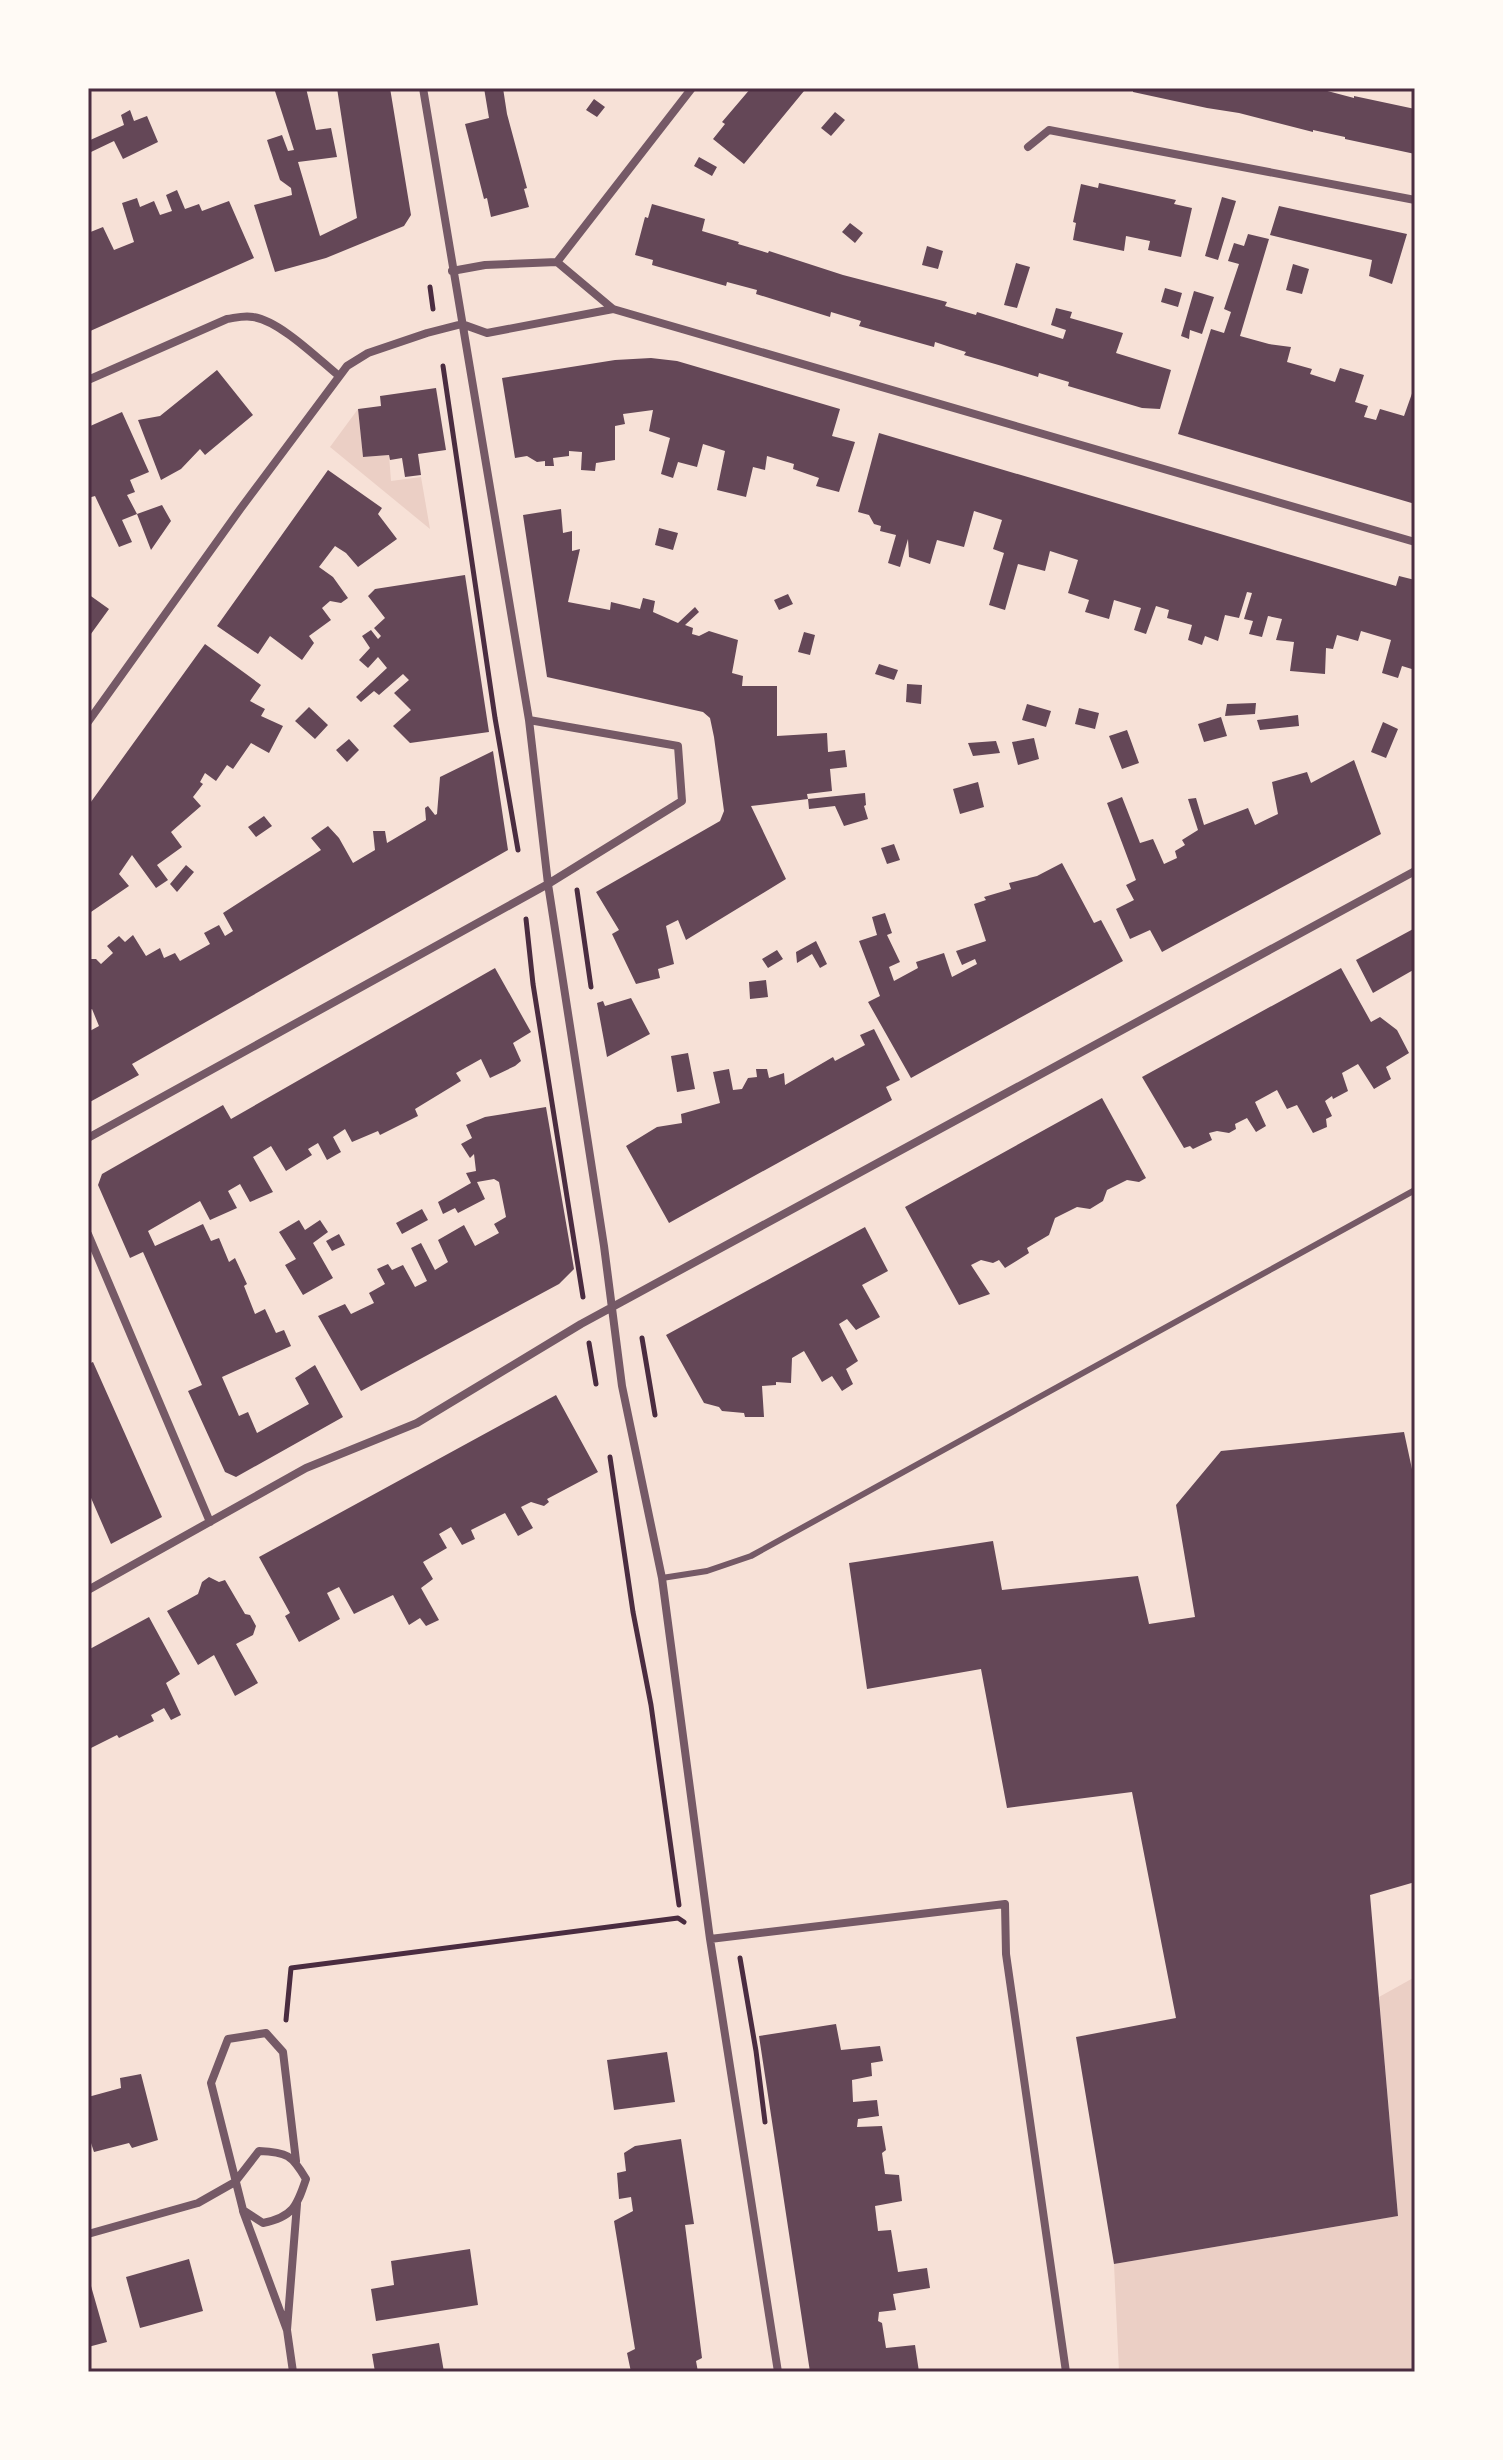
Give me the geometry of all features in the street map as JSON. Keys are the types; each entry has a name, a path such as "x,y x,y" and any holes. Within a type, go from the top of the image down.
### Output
{"street":[{"path":"423,88 529,720 548,884 613,1307 622,1386 662,1578 710,1939 778,2372"},
{"path":"557,262 692,88"},
{"path":"1028,147 1049,130 1415,200"},
{"path":"452,271 485,265 557,262 613,309 1415,542"},
{"path":"88,722 347,366 368,353 462,324 487,333 613,309"},
{"path":"88,380 227,319 240,317 267,321 339,376"},
{"path":"88,1138 548,884 682,801 678,746 529,720"},
{"path":"88,1590 306,1468 417,1423 613,1307 1415,871"},
{"path":"88,1234 210,1522"},
{"path":"710,1939 1005,1904 1006,1954 1066,2372"},
{"path":"287,2330 297,2204 306,2179 296,2161 283,2052 266,2033 228,2039 211,2083 243,2210 287,2330 293,2372"},
{"path":"88,2234 198,2203 235,2182 259,2151 278,2152 296,2161"},
{"path":"243,2210 263,2223 282,2219 297,2204"}],"lane":[{"path":"662,1578 707,1571 751,1556 1415,1190"}],"path":[{"path":"445,379 495,718 520,861"},
{"path":"533,984 578,1264"},
{"path":"283,2052 291,1968 678,1918 710,1939"}],"shaded area":[{"path":"358,409 363,457 389,455 391,481 421,477 430,529 330,447"},
{"path":"1415,1977 1415,2372 1119,2372 1114,2264 1398,2216 1379,1997"}],"building":[{"path":"274,88 306,88 316,130 331,128 337,157 298,162 320,236 357,218 337,88 390,88 411,215 404,226 326,258 275,272 254,205 292,195 291,188 280,180 267,140 282,135 288,151 294,150"},
{"path":"484,88 503,88 529,207 491,217 465,124 489,118"},
{"path":"751,88 804,88 804,91 744,164 713,139 725,124 722,122"},
{"path":"1133,88 1316,88 1415,109 1415,154 1133,92"},
{"path":"594,99 605,107 597,117 586,110"},
{"path":"130,110 134,121 147,116 158,142 123,159 114,141 91,152 88,141 124,125 121,115"},
{"path":"835,112 845,120 831,136 821,128"},
{"path":"699,157 717,167 712,176 694,166"},
{"path":"1099,183 1176,200 1174,204 1192,208 1181,257 1148,250 1150,241 1126,236 1124,251 1073,240 1076,223 1073,222 1081,184 1098,188"},
{"path":"177,190 185,209 199,204 202,211 229,201 254,258 88,332 88,233 103,227 114,250 134,242 122,203 137,198 140,207 154,201 160,215 172,211 166,195"},
{"path":"1222,197 1236,201 1218,260 1205,256"},
{"path":"652,204 705,219 702,231 738,244 947,302 945,306 976,315 977,312 1063,339 1066,330 1051,325 1056,308 1072,312 1070,318 1123,333 1116,353 1171,370 1160,409 1142,408 1068,386 1069,382 1039,373 1038,377 964,355 966,352 935,342 934,347 859,326 861,321 831,312 830,317 756,294 757,290 727,282 726,286 652,265 653,260 635,255 645,217 648,218"},
{"path":"1279,206 1407,234 1392,284 1369,276 1372,260 1270,235"},
{"path":"850,223 863,233 855,243 842,232"},
{"path":"1248,234 1269,239 1240,336 1291,347 1287,362 1312,369 1310,374 1335,382 1340,368 1364,375 1355,402 1368,406 1364,417 1376,420 1380,409 1404,416 1415,385 1415,504 1178,434 1211,329 1224,333 1231,312 1224,309 1239,264 1228,261 1234,243 1244,246"},
{"path":"927,246 943,251 938,269 922,265"},
{"path":"1016,263 1030,267 1017,308 1004,305"},
{"path":"1293,264 1309,269 1302,294 1286,290"},
{"path":"1165,288 1182,293 1178,307 1161,302"},
{"path":"1194,291 1214,297 1202,334 1190,330 1189,339 1181,336"},
{"path":"651,358 677,361 840,409 832,436 855,442 839,492 816,486 819,478 793,469 794,464 767,456 765,470 753,467 746,497 717,490 725,451 703,444 697,467 678,462 673,478 661,474 670,438 649,431 653,410 623,414 625,424 615,426 615,460 596,463 595,471 581,470 582,452 569,451 569,456 553,458 554,466 545,466 545,461 537,462 527,456 515,458 502,378 615,360"},
{"path":"217,370 253,415 205,455 200,449 181,469 161,480 138,420 160,416"},
{"path":"436,388 446,450 418,454 421,475 405,477 402,458 390,460 389,455 363,457 358,409 381,406 380,396"},
{"path":"122,412 149,472 130,480 135,492 127,495 137,514 122,520 132,542 119,547 95,496 88,498 88,427"},
{"path":"879,433 1396,586 1399,576 1415,580 1415,670 1402,666 1398,678 1382,673 1391,640 1361,631 1358,641 1337,635 1333,649 1326,648 1325,674 1290,671 1294,642 1276,640 1282,619 1268,616 1262,637 1249,634 1253,621 1244,619 1252,593 1247,592 1239,618 1225,615 1218,641 1205,636 1202,645 1188,640 1192,625 1167,618 1169,610 1156,606 1146,634 1134,630 1141,608 1114,600 1109,619 1085,612 1089,600 1068,593 1078,560 1050,551 1045,571 1018,564 1005,610 989,605 1004,553 993,549 1002,520 974,511 964,547 937,540 930,564 909,557 908,539 900,567 888,563 896,535 880,531 881,526 874,524 869,515 858,512"},
{"path":"328,470 382,508 378,514 397,539 358,567 335,546 319,567 333,577 348,598 341,603 330,601 322,608 331,620 309,636 314,643 302,660 270,636 258,654 217,626"},
{"path":"162,505 171,521 151,550 137,514"},
{"path":"561,509 563,533 572,531 572,551 580,549 568,602 610,610 611,602 640,609 643,598 655,601 653,612 678,623 695,607 699,612 685,625 693,628 692,634 699,636 709,631 738,640 732,673 743,676 742,686 777,686 777,736 827,733 828,752 845,750 847,767 830,769 832,791 807,794 808,799 751,806 786,879 686,940 678,920 666,926 674,964 658,969 660,978 636,984 612,934 619,930 596,892 720,821 724,811 714,737 710,718 703,712 547,677 523,515"},
{"path":"659,528 678,533 673,550 655,545"},
{"path":"465,575 489,732 410,743 393,726 411,710 394,693 409,680 403,674 379,695 374,691 361,702 356,697 387,668 378,657 368,668 359,660 370,648 362,636 371,630 378,639 381,636 374,628 385,618 368,596 375,589"},
{"path":"88,594 109,609 88,638"},
{"path":"788,594 793,604 779,610 774,600"},
{"path":"804,632 815,635 810,655 798,652"},
{"path":"205,644 261,685 250,701 265,709 261,716 283,726 269,753 251,743 233,769 227,765 216,781 205,773 200,782 203,784 193,797 201,806 171,832 182,847 157,865 168,880 156,888 132,855 119,874 129,886 88,914 88,806"},
{"path":"879,664 898,670 894,680 875,674"},
{"path":"907,684 922,685 921,704 906,702"},
{"path":"1256,703 1255,714 1225,716 1227,704"},
{"path":"1027,704 1051,711 1046,727 1022,720"},
{"path":"309,707 328,725 315,739 295,721"},
{"path":"1079,708 1099,713 1095,729 1075,724"},
{"path":"1298,715 1299,726 1260,730 1257,720"},
{"path":"1221,717 1227,736 1204,742 1198,724"},
{"path":"1383,722 1398,729 1386,758 1371,752"},
{"path":"1127,730 1139,763 1122,769 1109,736"},
{"path":"1034,738 1039,759 1018,765 1012,742"},
{"path":"349,739 359,750 347,762 336,750"},
{"path":"996,741 1000,753 973,756 968,743"},
{"path":"493,751 508,850 132,1064 139,1075 88,1103 88,1032 99,1026 92,1009 88,1011 88,959 96,959 101,964 113,953 107,946 119,936 125,942 133,935 146,956 160,948 164,958 175,953 180,961 210,944 204,933 219,925 225,936 233,931 223,913 321,850 311,838 328,826 353,863 375,850 373,831 385,831 387,843 426,820 425,808 428,806 437,814 440,777"},
{"path":"1354,760 1381,834 1162,952 1150,930 1130,939 1116,909 1134,900 1126,885 1136,880 1107,803 1122,797 1140,843 1153,839 1164,864 1177,858 1175,851 1185,845 1182,840 1198,830 1188,799 1196,798 1204,825 1248,808 1255,825 1278,814 1272,782 1307,772 1311,783"},
{"path":"978,782 984,807 960,814 953,789"},
{"path":"865,793 864,806 868,819 844,826 835,806 809,809 808,799"},
{"path":"264,816 272,826 256,837 248,827"},
{"path":"894,844 900,860 887,864 881,848"},
{"path":"1062,863 1094,923 1101,920 1123,961 911,1078 868,1002 880,996 859,941 877,935 872,917 885,913 892,933 887,935 900,962 889,967 894,981 918,968 916,962 944,953 952,977 977,964 975,959 962,965 956,951 986,941 974,904 986,900 984,897 1011,889 1009,883 1037,876"},
{"path":"186,865 194,872 177,892 170,884"},
{"path":"1415,928 1415,969 1373,993 1356,960"},
{"path":"816,941 827,964 820,968 812,954 797,963 796,952"},
{"path":"777,950 783,959 768,968 762,959"},
{"path":"495,968 531,1032 513,1043 521,1061 515,1066 490,1078 481,1059 456,1073 461,1081 415,1109 418,1116 380,1135 378,1131 352,1142 345,1129 333,1137 341,1152 327,1160 318,1143 308,1149 312,1155 286,1171 271,1146 253,1157 273,1192 250,1202 240,1184 228,1191 237,1208 210,1220 200,1201 148,1231 155,1246 203,1224 211,1241 219,1238 229,1262 235,1258 247,1284 244,1286 255,1314 265,1309 276,1333 284,1330 291,1346 222,1377 239,1416 248,1412 257,1433 309,1404 295,1378 315,1365 343,1417 236,1477 225,1472 188,1391 202,1385 143,1252 130,1258 98,1185 102,1174 223,1105 231,1119"},
{"path":"1341,968 1371,1022 1380,1017 1397,1030 1409,1053 1386,1067 1391,1079 1374,1089 1358,1064 1342,1073 1348,1091 1325,1101 1332,1116 1326,1119 1327,1127 1313,1133 1297,1105 1287,1109 1277,1090 1255,1102 1266,1126 1256,1132 1247,1118 1235,1124 1236,1129 1229,1133 1209,1133 1212,1140 1193,1149 1190,1146 1184,1148 1142,1077"},
{"path":"766,980 768,997 750,999 749,982"},
{"path":"631,998 650,1034 607,1057 597,1003 603,1001 605,1006"},
{"path":"874,1029 900,1080 886,1087 892,1100 669,1223 626,1146 657,1127 682,1123 681,1114 720,1103 713,1072 729,1069 733,1090 742,1089 748,1078 757,1077 756,1069 767,1069 769,1078 784,1073 785,1085 833,1057 835,1061 865,1045 860,1035"},
{"path":"688,1053 695,1089 677,1092 671,1056"},
{"path":"1102,1098 1146,1178 1139,1182 1127,1180 1107,1190 1103,1201 1090,1209 1077,1207 1055,1218 1049,1235 1027,1248 1029,1253 1005,1268 999,1260 993,1263 981,1260 971,1265 990,1294 959,1305 905,1207"},
{"path":"546,1107 574,1269 559,1284 361,1391 318,1316 345,1304 351,1314 374,1303 369,1293 385,1284 377,1269 388,1264 392,1270 403,1265 415,1287 427,1281 411,1248 421,1243 435,1270 448,1262 438,1240 464,1225 475,1246 499,1233 494,1224 506,1217 499,1182 494,1179 477,1182 485,1199 458,1213 455,1208 443,1214 438,1202 471,1183 466,1173 476,1171 474,1154 470,1158 461,1144 472,1138 466,1125 485,1117"},
{"path":"422,1209 428,1220 402,1234 396,1223"},
{"path":"299,1220 305,1230 320,1220 328,1232 313,1243 333,1278 303,1295 285,1265 296,1259 279,1232"},
{"path":"865,1227 888,1271 862,1285 880,1317 856,1330 847,1319 839,1324 858,1361 846,1369 853,1384 842,1391 832,1376 822,1382 804,1351 792,1358 791,1383 776,1382 776,1385 762,1386 764,1417 745,1417 744,1413 722,1411 719,1407 704,1403 666,1335"},
{"path":"339,1234 345,1245 332,1251 326,1241"},
{"path":"93,1362 162,1517 111,1544 88,1491 88,1364"},
{"path":"556,1395 598,1472 547,1499 549,1502 544,1506 531,1502 521,1507 533,1528 518,1536 505,1513 471,1530 475,1539 462,1545 451,1527 439,1534 447,1548 423,1562 433,1579 421,1588 439,1620 426,1626 420,1618 409,1625 393,1595 354,1614 339,1587 327,1593 340,1619 299,1642 285,1616 290,1613 259,1557"},
{"path":"1404,1432 1415,1483 1415,1882 1370,1895 1398,2216 1114,2264 1076,2037 1176,2018 1132,1792 1007,1808 981,1669 867,1689 849,1563 993,1541 1002,1590 1138,1576 1149,1624 1195,1617 1176,1505 1221,1451"},
{"path":"209,1577 219,1582 225,1580 245,1614 250,1615 256,1626 253,1635 236,1644 258,1683 235,1696 214,1655 198,1665 167,1611 198,1594 202,1582"},
{"path":"149,1617 180,1674 166,1683 181,1715 171,1720 164,1708 151,1715 154,1721 91,1748 88,1744 88,1650"},
{"path":"836,2024 841,2050 880,2046 883,2061 871,2063 872,2076 852,2080 853,2102 877,2100 879,2116 858,2119 857,2127 882,2126 886,2150 882,2153 885,2174 899,2175 902,2201 875,2206 878,2231 891,2230 898,2272 927,2268 930,2288 893,2294 896,2310 879,2312 878,2321 882,2323 886,2348 915,2345 919,2372 810,2372 759,2036"},
{"path":"667,2052 675,2102 614,2110 607,2060"},
{"path":"141,2074 158,2140 132,2148 129,2143 94,2152 88,2134 88,2097 121,2088 120,2078"},
{"path":"681,2139 694,2224 685,2225 702,2358 696,2361 698,2372 631,2372 627,2353 635,2349 614,2221 633,2211 631,2197 619,2199 617,2173 626,2171 624,2153 635,2146"},
{"path":"470,2249 478,2305 376,2321 371,2289 394,2285 391,2261"},
{"path":"189,2259 203,2311 140,2328 126,2277"},
{"path":"91,2286 107,2342 88,2347 88,2287"},
{"path":"439,2343 444,2372 375,2372 372,2354"}]}
